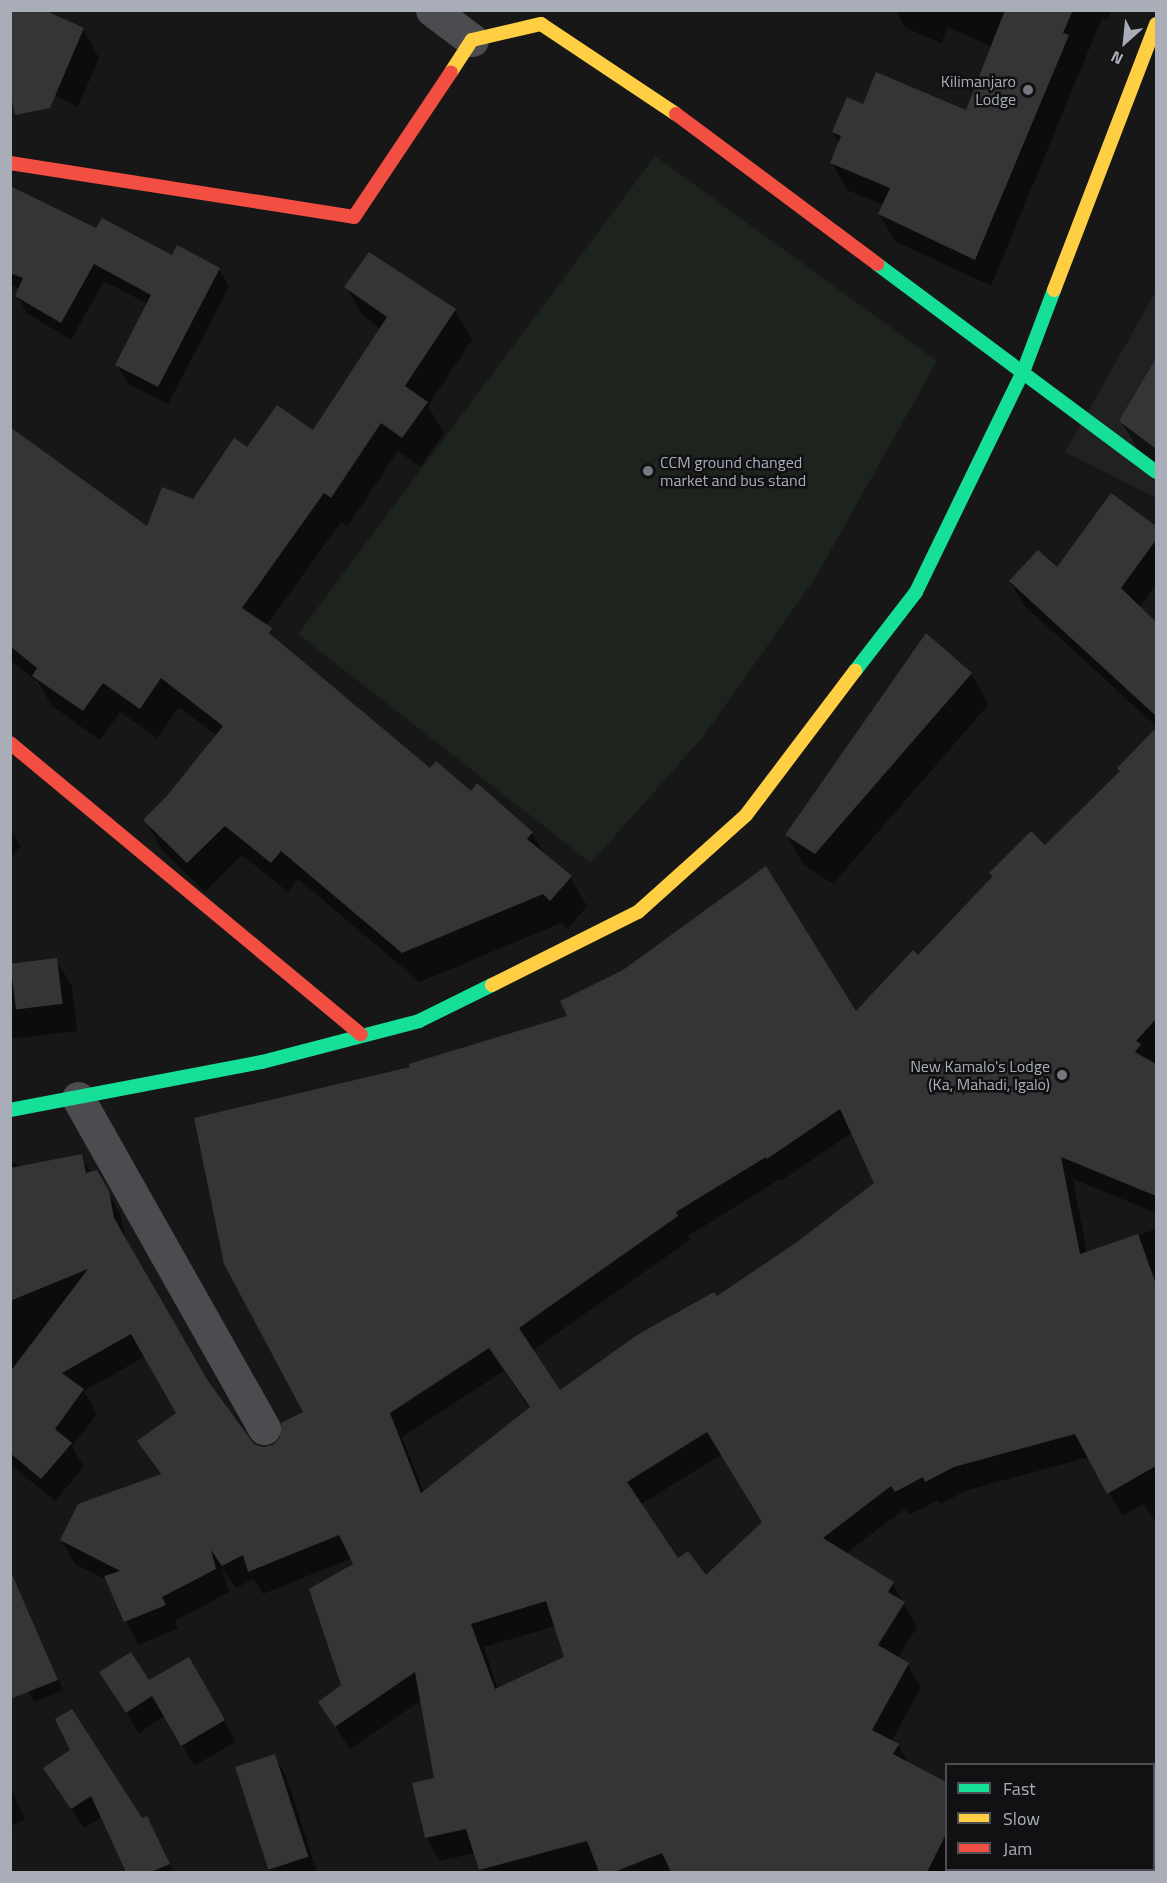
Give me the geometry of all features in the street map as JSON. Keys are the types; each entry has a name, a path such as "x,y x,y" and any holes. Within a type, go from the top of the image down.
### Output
{"main road":[{"path":"10,163 354,217 472,40 541,24 670,110 1156,472"},
{"path":"10,1110 262,1062 361,1034 419,1022 638,912 746,815 916,592 1023,372 1156,24"},
{"path":"10,743 361,1034"}],"street":[{"path":"432,10 472,40"},
{"path":"78,1098 264,1428"}],"shaded area":[{"name":"CCM ground changed market and bus stand","path":"655,156 937,361 814,580 702,738 591,863 298,634"},
{"path":"1156,291 1156,498 1065,452"}],"building":[{"path":"10,10 44,10 84,28 50,108 15,115 10,91"},
{"path":"1005,10 1073,10 1063,33 1069,35 975,260 878,214 890,188 830,163 841,136 832,132 847,97 863,104 876,72 966,110"},
{"path":"10,186 96,228 102,218 172,255 177,245 220,268 158,387 115,365 151,295 94,264 61,323 15,296 23,278 10,273"},
{"path":"369,252 456,309 405,386 428,402 402,438 381,423 331,498 324,493 242,608 272,628 269,633 430,768 436,761 471,791 477,783 533,832 527,839 572,876 550,901 543,894 402,953 281,851 271,863 225,826 187,863 143,820 166,797 223,726 161,678 140,709 103,683 83,711 32,676 37,668 10,646 10,427 147,526 162,487 193,499 234,438 247,447 277,405 313,430 387,317 344,287"},
{"path":"1156,358 1156,449 1119,421"},
{"path":"1111,493 1156,526 1156,540 1121,588 1156,622 1156,716 1009,581 1038,550 1057,567"},
{"path":"926,633 972,673 815,854 785,835"},
{"path":"1156,728 1156,1019 1136,1041 1141,1044 1135,1052 1156,1064 1156,1196 1061,1157 1080,1254 1138,1234 1156,1284 1156,1466 1107,1494 1075,1434 954,1467 925,1482 923,1477 895,1492 891,1486 823,1538 894,1582 888,1592 905,1602 878,1645 909,1663 872,1730 899,1744 893,1754 945,1781 945,1836 927,1872 671,1872 662,1853 614,1872 599,1872 587,1841 479,1870 466,1829 425,1838 412,1783 434,1778 415,1672 335,1727 318,1702 341,1685 309,1589 353,1564 339,1535 248,1572 243,1555 222,1566 211,1550 216,1569 162,1597 166,1605 124,1622 104,1576 120,1571 60,1540 78,1504 161,1474 137,1441 176,1413 131,1334 62,1373 84,1389 55,1429 72,1443 41,1479 10,1453 10,1372 88,1269 10,1301 10,1168 82,1154 86,1173 97,1170 109,1191 114,1218 208,1381 254,1444 263,1447 273,1445 280,1437 281,1423 303,1412 224,1264 194,1118 410,1067 409,1064 567,1016 560,1001 623,970 766,866 856,1011 913,950 918,955 993,876 989,873 1031,831 1045,845 1120,771 1117,768","holes":["840,1109 874,1183 797,1242 717,1296 714,1292 637,1335 560,1390 519,1328 678,1216 676,1212 766,1157 767,1159","489,1348 530,1407 421,1493 390,1413","707,1432 762,1522 706,1575 688,1551 678,1558 627,1482","546,1601 564,1657 495,1689 471,1624"]},
{"path":"57,958 63,1004 16,1009 10,964"},
{"path":"10,1570 58,1680 10,1699"},
{"path":"131,1652 149,1680 189,1657 225,1720 181,1746 152,1696 126,1713 99,1672"},
{"path":"72,1709 142,1818 147,1816 170,1864 151,1872 126,1872 91,1796 71,1809 43,1768 70,1750 55,1719"},
{"path":"275,1754 308,1857 268,1870 235,1767"}],"traffic: fast":[{"path":"877,264 1156,472"},
{"path":"855,671 916,592 1023,372 1054,290"},
{"path":"10,1110 262,1062 419,1021 492,985"}],"traffic: slow":[{"path":"451,72 472,40 541,24 676,114"},
{"path":"1054,290 1156,24"},
{"path":"492,985 638,912 746,815 855,671"}],"traffic: jam":[{"path":"10,163 354,217 451,72"},
{"path":"676,114 877,264"},
{"path":"10,743 361,1034"}],"place":[{"name":"Kilimanjaro Lodge","path":"1028,90"},
{"name":"CCM ground changed market and bus stand","path":"648,471"},
{"name":"New Kamalo's Lodge (Ka, Mahadi, Igalo)","path":"1062,1075"}]}
